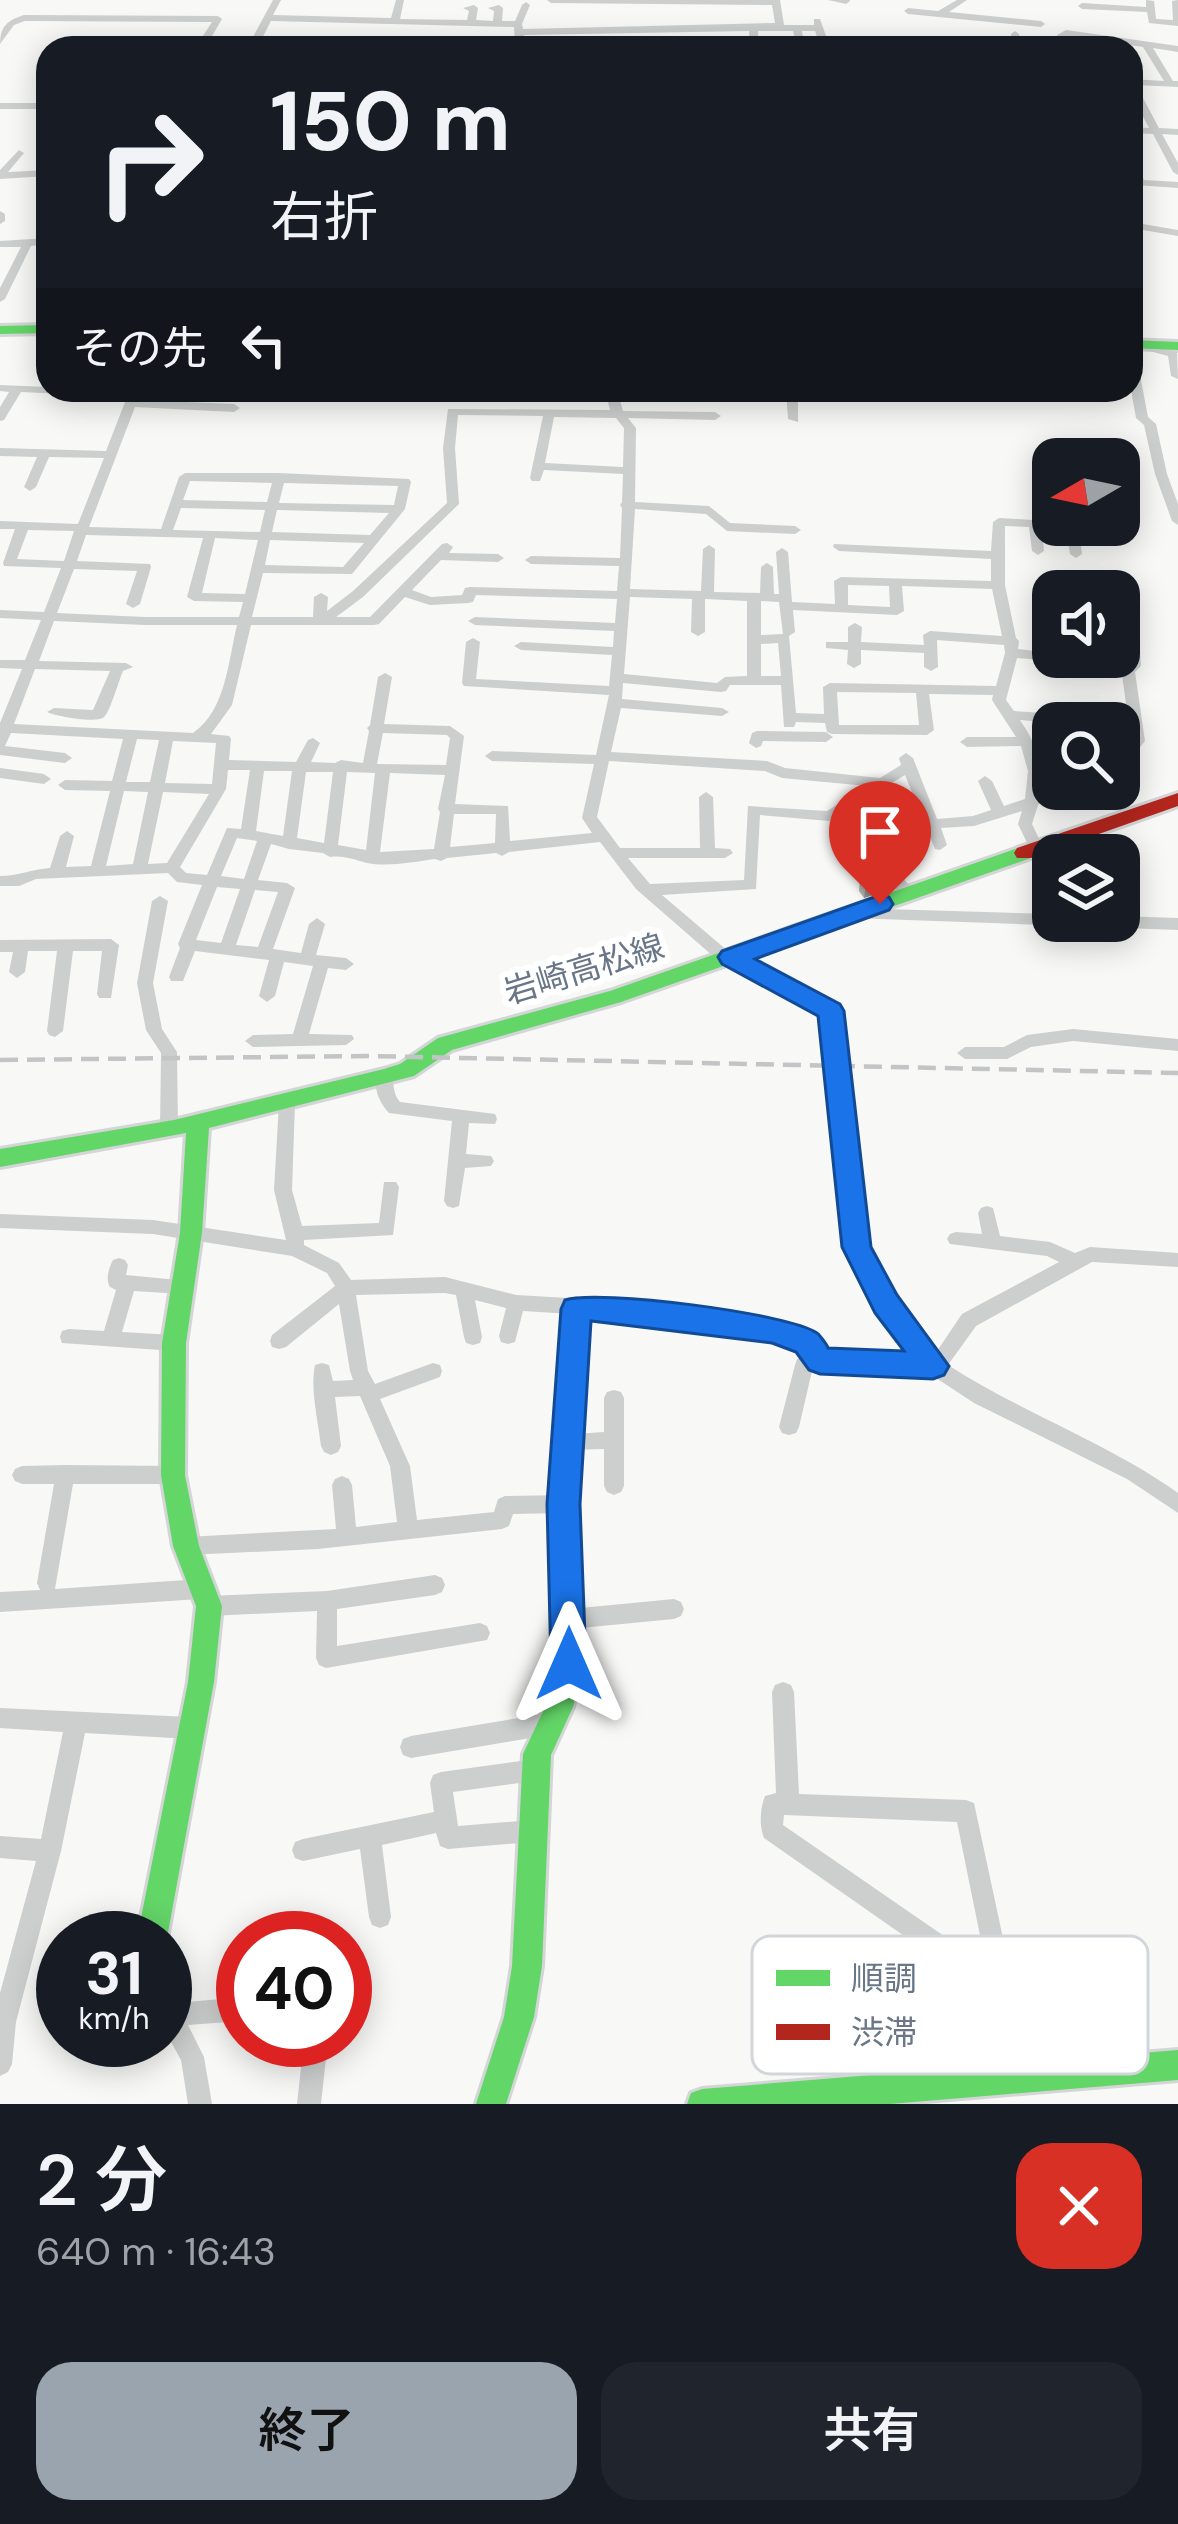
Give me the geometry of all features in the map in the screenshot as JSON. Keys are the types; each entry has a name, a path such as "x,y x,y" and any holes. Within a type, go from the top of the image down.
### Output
{"main road":[{"path":"0,330 36,329"},
{"path":"1143,348 1178,346"},
{"name":"岩崎高松線","path":"1079,834 1178,799"},
{"name":"岩崎高松線","path":"0,1158 199,1123 384,1077 407,1070 445,1045 614,998 1032,851"},
{"path":"157,1911 190,1728 205,1598 186,1546 173,1474 174,1343 191,1233 199,1123"},
{"path":"491,2104 519,2017 527,1966 536,1769 565,1688 570,1619 564,1504 576,1309"},
{"path":"1148,2067 1178,2065"},
{"path":"702,2104 1069,2074"}],"street":[{"path":"258,36 277,0"},
{"path":"395,21 400,0"},
{"path":"451,0 451,36"},
{"path":"551,0 777,1 780,24 758,36"},
{"path":"832,0 846,2"},
{"path":"940,14 963,0"},
{"path":"1082,6 1150,5 1152,21 1178,23 1177,1 1166,0"},
{"path":"651,3 742,36"},
{"path":"651,3 651,36"},
{"path":"519,36 526,5"},
{"path":"906,36 905,6 1041,24"},
{"path":"467,8 474,8 471,23"},
{"path":"492,8 499,8 497,24"},
{"path":"0,41 11,22 24,18 218,19 207,36"},
{"path":"165,36 171,18"},
{"path":"268,18 519,28 709,26"},
{"path":"774,28 818,25 822,36"},
{"path":"774,28 776,36"},
{"path":"797,28 799,36"},
{"path":"1143,44 1178,49"},
{"path":"1146,44 1175,86"},
{"path":"1143,84 1175,86"},
{"path":"0,106 36,106"},
{"path":"1143,106 1178,172"},
{"path":"1143,130 1178,132"},
{"path":"0,176 19,153"},
{"path":"0,176 36,173"},
{"path":"1143,182 1178,184"},
{"path":"1156,231 1178,215"},
{"path":"1143,228 1178,233"},
{"path":"0,299 25,243"},
{"path":"0,244 36,243"},
{"path":"1143,351 1173,355 1177,376"},
{"path":"0,388 36,390"},
{"path":"0,417 17,389"},
{"path":"1,738 133,402"},
{"path":"184,402 234,408"},
{"path":"616,402 631,436 616,691 589,807 601,837 647,890 729,958 830,1011 856,1247 886,1304 933,1366 981,1397 1134,1473 1178,1504"},
{"path":"793,402 794,419"},
{"path":"1140,402 1177,524"},
{"path":"320,623 358,595 453,504 448,448 452,412 715,416"},
{"path":"548,417 537,472 626,471"},
{"path":"1,450 112,455"},
{"path":"30,487 45,453"},
{"path":"67,475 77,454"},
{"path":"166,533 185,477 405,482 399,509 347,571 256,569"},
{"path":"196,737 210,728 225,705 279,478"},
{"path":"29,503 9,563 146,567 133,604"},
{"path":"175,504 399,509"},
{"path":"626,505 709,510 727,527 795,530"},
{"path":"1032,524 999,522 997,554 998,586 1012,647 1000,704 1028,741 1032,775"},
{"path":"0,524 373,539"},
{"path":"210,534 194,597 247,598"},
{"path":"1037,546 1038,551"},
{"path":"1075,546 1076,554"},
{"path":"839,548 997,554"},
{"path":"698,632 710,549"},
{"path":"0,616 374,621 443,552 499,555 495,577"},
{"path":"782,553 788,632"},
{"path":"530,560 626,562"},
{"path":"754,680 754,640 766,567"},
{"path":"842,608 841,580 998,586"},
{"path":"404,592 430,601 468,599 470,591 760,597 897,611 895,582"},
{"path":"320,623 321,597"},
{"path":"620,627 475,626 469,683 616,691 722,688 724,681 788,681"},
{"path":"854,627 854,664"},
{"path":"931,667 930,635 1032,652"},
{"path":"754,640 784,638 789,721 830,718"},
{"path":"831,645 931,649"},
{"path":"521,646 557,654 618,651"},
{"path":"0,664 122,667 98,715 54,712"},
{"path":"522,686 524,669"},
{"path":"372,859 374,728 385,677"},
{"path":"922,689 927,730 832,729 830,687 922,689 1002,691"},
{"path":"616,691 722,712"},
{"path":"1012,715 1032,716"},
{"path":"374,728 450,731 457,736 441,856"},
{"path":"98,873 130,736"},
{"path":"756,743 757,736 826,737"},
{"path":"139,870 167,737"},
{"path":"1,738 224,739 219,789 172,868"},
{"path":"1,738 65,758"},
{"path":"801,738 813,775"},
{"path":"967,742 1028,741"},
{"path":"289,844 302,765 313,743"},
{"path":"492,756 767,766 782,773 879,782"},
{"path":"647,890 751,885 753,809 829,816 907,762 940,845"},
{"path":"221,765 450,770"},
{"path":"226,948 249,884 257,837 258,765"},
{"path":"330,852 341,765"},
{"path":"0,773 44,779"},
{"path":"985,781 1000,812"},
{"path":"65,785 219,789"},
{"path":"614,853 717,853 706,797"},
{"path":"933,824 974,821 1032,801"},
{"path":"1032,807 1025,824 1032,839"},
{"path":"446,809 503,808 502,851"},
{"path":"346,964 186,944 232,832 372,859 502,851 601,837"},
{"path":"56,874 67,836"},
{"path":"879,859 908,894"},
{"path":"0,881 172,868 182,878 287,888 270,955 267,996"},
{"path":"160,901 145,983 154,1030 169,1052 169,1129"},
{"path":"852,914 1178,924"},
{"path":"298,1040 317,923"},
{"path":"0,946 111,944 105,994"},
{"path":"177,977 190,945"},
{"path":"55,1031 66,946"},
{"path":"17,972 21,948"},
{"path":"965,1053 1007,1053 1027,1040 1073,1035 1178,1046"},
{"path":"253,1041 346,1039"},
{"path":"384,1077 387,1100 395,1108 489,1118"},
{"path":"286,1103 283,1190 295,1241 333,1268 346,1288 358,1371 400,1466 408,1529"},
{"path":"453,1201 461,1116"},
{"path":"457,1161 485,1161"},
{"path":"0,1236 9,1223 153,1227 295,1241 387,1230 390,1187"},
{"path":"987,1213 992,1242"},
{"path":"956,1238 1050,1249 1073,1261"},
{"path":"789,1427 799,1371 820,1360 933,1366 944,1359 956,1332 969,1320 1073,1261 1097,1253 1178,1260"},
{"path":"111,1340 123,1274 182,1286"},
{"path":"280,1341 346,1288 445,1285 516,1304 604,1308 772,1330 806,1342 820,1360"},
{"path":"464,1289 473,1337"},
{"path":"508,1336 516,1304"},
{"path":"69,1337 174,1343"},
{"path":"331,1446 322,1380 368,1391 433,1371"},
{"path":"614,1398 614,1486"},
{"path":"567,1441 614,1440"},
{"path":"47,1583 65,1474"},
{"path":"22,1475 173,1474"},
{"path":"342,1485 347,1536"},
{"path":"186,1546 502,1520 505,1505 564,1504"},
{"path":"0,1602 326,1601 435,1585"},
{"path":"326,1601 326,1658 480,1633"},
{"path":"570,1619 674,1609"},
{"path":"783,1692 788,1805"},
{"path":"0,1718 190,1728"},
{"path":"0,2064 4,2022 50,1851 76,1722"},
{"path":"411,1747 549,1724"},
{"path":"532,1831 448,1838 442,1783 536,1769"},
{"path":"924,1936 772,1830 773,1804 966,1811 992,1936"},
{"path":"303,1850 447,1820"},
{"path":"370,1837 380,1917"},
{"path":"0,1847 50,1851"},
{"path":"192,2056 200,2104"},
{"path":"309,2104 313,2067"},
{"path":"1020,2074 1021,2078"}],"building":[{"path":"886,869 892,875 866,884 860,877"}],"railway":[{"path":"0,1060 368,1056 1178,1073"}],"traffic: fast":[{"path":"0,330 36,329"},
{"path":"1143,345 1178,346"},
{"path":"0,1158 174,1128 384,1077 407,1070 445,1044 614,997 1024,853"},
{"path":"157,1911 201,1682 209,1606 186,1546 173,1475 174,1343 191,1233 198,1123"},
{"path":"491,2104 519,2017 527,1966 537,1754 559,1707 569,1664 564,1504 576,1309"},
{"path":"1148,2067 1178,2065"},
{"path":"702,2104 1068,2074"}],"traffic: jam":[{"path":"1024,853 1178,799"}],"route":[{"path":"569,1664 564,1504 576,1309 604,1308 772,1330 806,1342 820,1360 933,1366 886,1304 856,1247 830,1011 731,957 880,904"}]}
